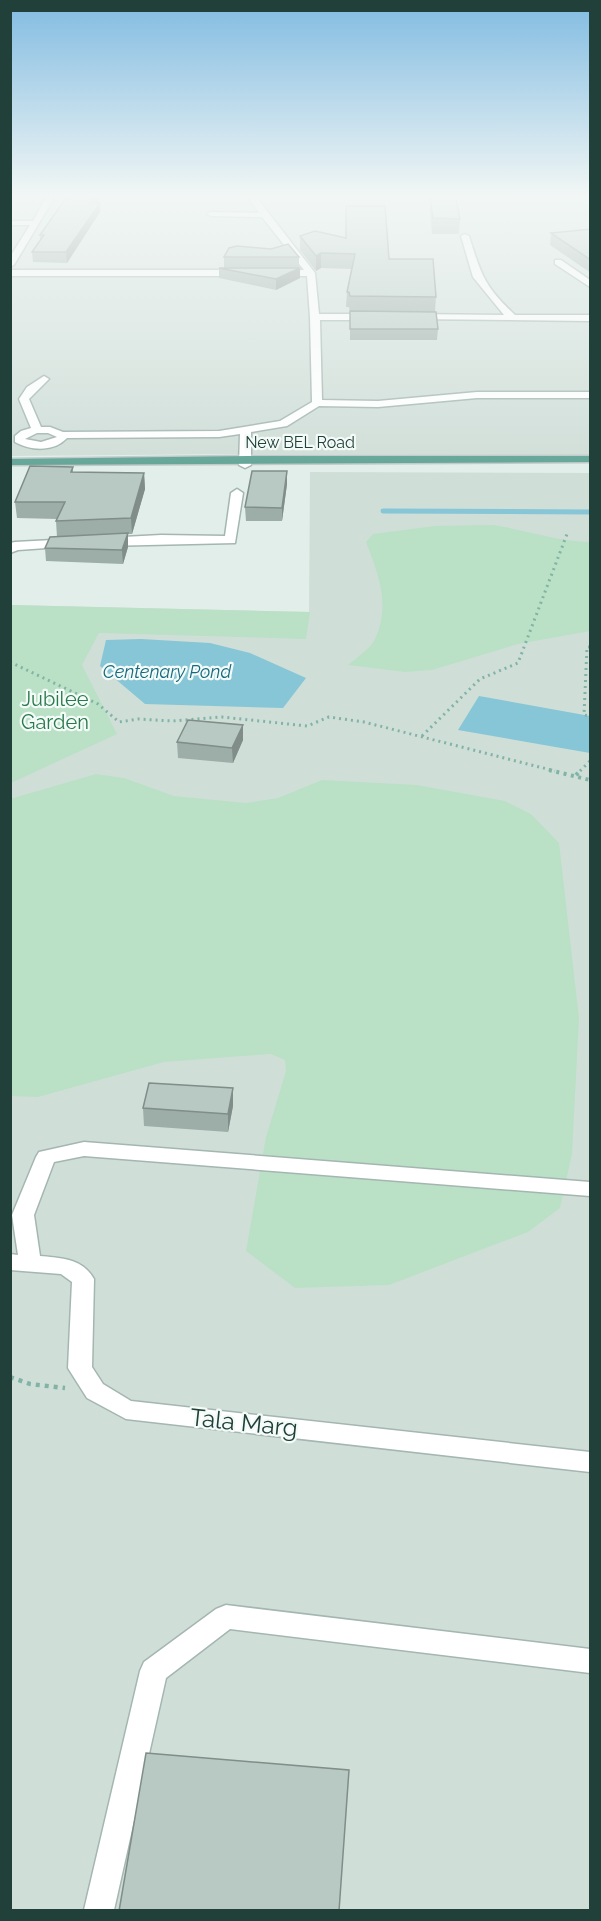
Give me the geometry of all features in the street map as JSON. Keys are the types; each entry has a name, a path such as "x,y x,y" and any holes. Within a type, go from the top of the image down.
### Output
{"main road":[{"name":"New BEL Road","path":"11,462 591,459"},
{"name":"New BEL Road","path":"10,467 246,462"},
{"path":"246,462 591,466"}],"lane":[{"path":"312,288 317,403"},
{"path":"485,288 513,318"},
{"path":"315,317 385,317"},
{"path":"408,317 591,318"},
{"path":"37,430 24,399 44,378"},
{"path":"62,435 62,438 55,443 34,445 22,443 19,438 25,433 37,430 50,430 62,435 219,434 283,424 317,403 378,404 477,395 591,395"},
{"path":"246,430 246,462"},
{"path":"10,443 13,444 10,451"},
{"path":"30,462 34,445"},
{"path":"10,549 15,546 161,539 231,540 237,493"},
{"path":"20,1263 23,1215 46,1157 84,1149 591,1189"},
{"name":"Tala Marg","path":"20,1263 66,1266 82,1279 80,1368 95,1391 126,1410 591,1462"},
{"path":"99,1911 154,1671 226,1617 591,1660"}],"path":[{"path":"421,736 480,679 518,663 567,534"},
{"path":"591,646 587,647 584,715 591,716"},
{"path":"10,662 104,708 119,722 138,719 172,721 222,717 307,726 329,717 364,722 591,780"},
{"path":"10,668 16,665"},
{"path":"575,776 591,761"},
{"path":"10,1377 30,1384 95,1391"}],"shaded area":[{"path":"10,288 590,288 590,455 11,456"},
{"path":"310,472 590,473 590,1910 11,1910 11,605 309,612"}],"green space":[{"path":"493,525 566,540 590,542 590,631 518,644 432,670 405,672 348,665 370,646 380,626 381,589 366,542 373,534 435,526"},
{"name":"Jubilee Garden","path":"11,605 310,612 306,639 99,633 82,665 117,734 11,783"},
{"path":"96,774 124,778 174,796 246,803 278,798 322,780 417,785 505,801 531,814 559,843 579,1018 572,1154 560,1208 528,1232 389,1285 295,1288 246,1251 266,1137 286,1071 285,1060 271,1054 164,1062 38,1097 11,1096 10,799"}],"water":[{"name":"Centenary Pond","path":"141,639 210,643 250,653 306,678 283,708 145,704 100,666 106,640"},
{"path":"479,696 590,716 590,753 458,730"}],"building":[{"path":"348,288 435,288 436,297 350,296 347,292"},
{"path":"350,311 436,312 438,329 350,329"},
{"path":"30,466 73,467 71,472 144,473 131,518 56,521 65,502 15,502"},
{"path":"252,471 287,471 282,508 245,507"},
{"path":"128,533 122,550 45,548 50,537"},
{"path":"188,720 243,725 232,748 177,742"},
{"path":"149,1083 233,1088 228,1114 143,1108"},
{"path":"146,1753 349,1770 339,1911 119,1911"}],"waterway":[{"path":"383,511 590,512"}]}
